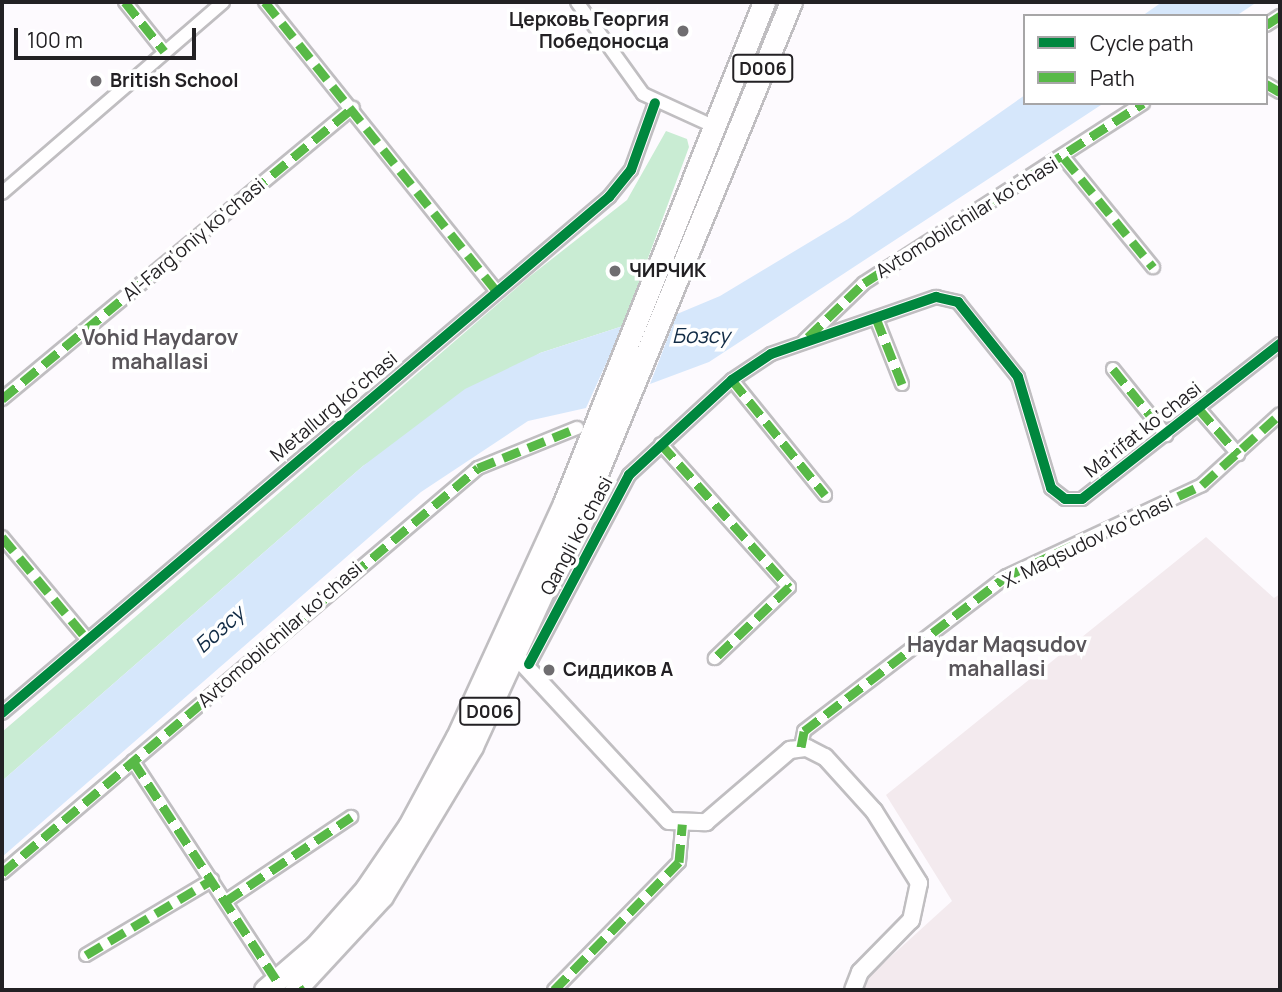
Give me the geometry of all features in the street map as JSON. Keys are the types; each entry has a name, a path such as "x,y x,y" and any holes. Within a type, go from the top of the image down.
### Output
{"main road":[{"name":"D006","path":"715,127 764,2"},
{"name":"D006","path":"737,135 791,2"},
{"path":"715,127 737,135"},
{"name":"Qangli ko‘chasi","path":"515,656 604,405 715,127"},
{"name":"Qangli ko‘chasi","path":"287,988 396,848 515,656 629,397 737,135"}],"street":[{"path":"125,2 164,51"},
{"path":"2,193 223,2"},
{"path":"265,2 353,108 496,290"},
{"path":"577,2 634,86 655,103 715,127"},
{"name":"Metallurg ko‘chasi","path":"2,713 621,185 655,103"},
{"name":"Avtomobilchilar ko‘chasi","path":"801,344 864,283 1064,158 1140,105"},
{"name":"Al-Farg‘oniy ko‘chasi","path":"2,399 353,108"},
{"path":"1064,158 1153,267"},
{"name":"Maʼrifat ko‘chasi","path":"732,380 801,344 936,297 958,302 1018,377 1051,488 1065,499 1082,499 1280,344"},
{"path":"876,318 902,384"},
{"name":"Maʼrifat ko‘chasi","path":"1112,369 1166,435"},
{"path":"732,380 825,495"},
{"name":"Qangli ko‘chasi","path":"515,656 629,475 732,380"},
{"name":"Maʼrifat ko‘chasi","path":"1199,409 1238,454"},
{"name":"X. Maqsudov ko‘chasi","path":"682,824 715,817 780,756 801,747 804,731 1007,576 1202,485 1280,414"},
{"name":"Avtomobilchilar ko‘chasi","path":"2,873 478,468 577,428"},
{"path":"662,443 789,587 715,658"},
{"path":"2,537 87,639"},
{"path":"515,656 653,811 682,824 679,862 554,990"},
{"path":"801,747 825,757 874,811 919,883 911,920 860,972 853,990"},
{"path":"133,761 287,988"},
{"path":"226,901 351,817"},
{"path":"86,956 212,880"}],"shaded area":[{"path":"1206,537 1274,598 1280,594 1280,990 854,990 952,901 886,795"}],"green space":[{"path":"666,131 687,139 689,147 623,326 540,353 363,466 2,781 2,732 529,277 627,200"}],"water":[{"path":"1162,2 1257,2 1239,14 1145,14"},
{"name":"Бозсу","path":"1023,96 1023,105 1101,105 709,362 650,384 677,314 720,296 848,219"},
{"path":"623,326 586,408 528,421 421,492 2,857 2,781 363,466 465,389 540,353"}],"marked path":[{"path":"125,2 164,51"},
{"path":"265,2 496,290"},
{"path":"1268,24 1280,16"},
{"path":"1268,85 1280,92"},
{"path":"808,337 864,283 1140,105"},
{"path":"2,399 353,108"},
{"path":"1064,158 1153,267"},
{"path":"876,318 902,384"},
{"path":"1113,369 1166,435"},
{"path":"732,380 825,495"},
{"path":"1199,409 1238,454"},
{"path":"801,747 804,731 1007,576 1202,485 1280,414"},
{"path":"2,873 478,468 577,428"},
{"path":"661,444 789,587 715,658"},
{"path":"2,537 87,639"},
{"path":"133,761 277,981"},
{"path":"226,901 351,817"},
{"path":"554,990 679,862 682,824"},
{"path":"86,955 212,880"}],"cycle path":[{"path":"2,713 609,197 631,170 655,103"},
{"path":"529,664 629,475 732,380 771,354 936,297 958,302 1018,377 1051,488 1065,499 1082,499 1280,344"}],"place":[{"name":"Церковь Георгия Победоносца","path":"683,31"},
{"name":"British School","path":"96,81"},
{"name":"ЧИРЧИК","path":"615,271"},
{"name":"Сиддиков А","path":"549,670"}],"district":[{"name":"Vohid Haydarov mahallasi","path":"160,349"},
{"name":"Haydar Maqsudov mahallasi","path":"997,656"}]}
